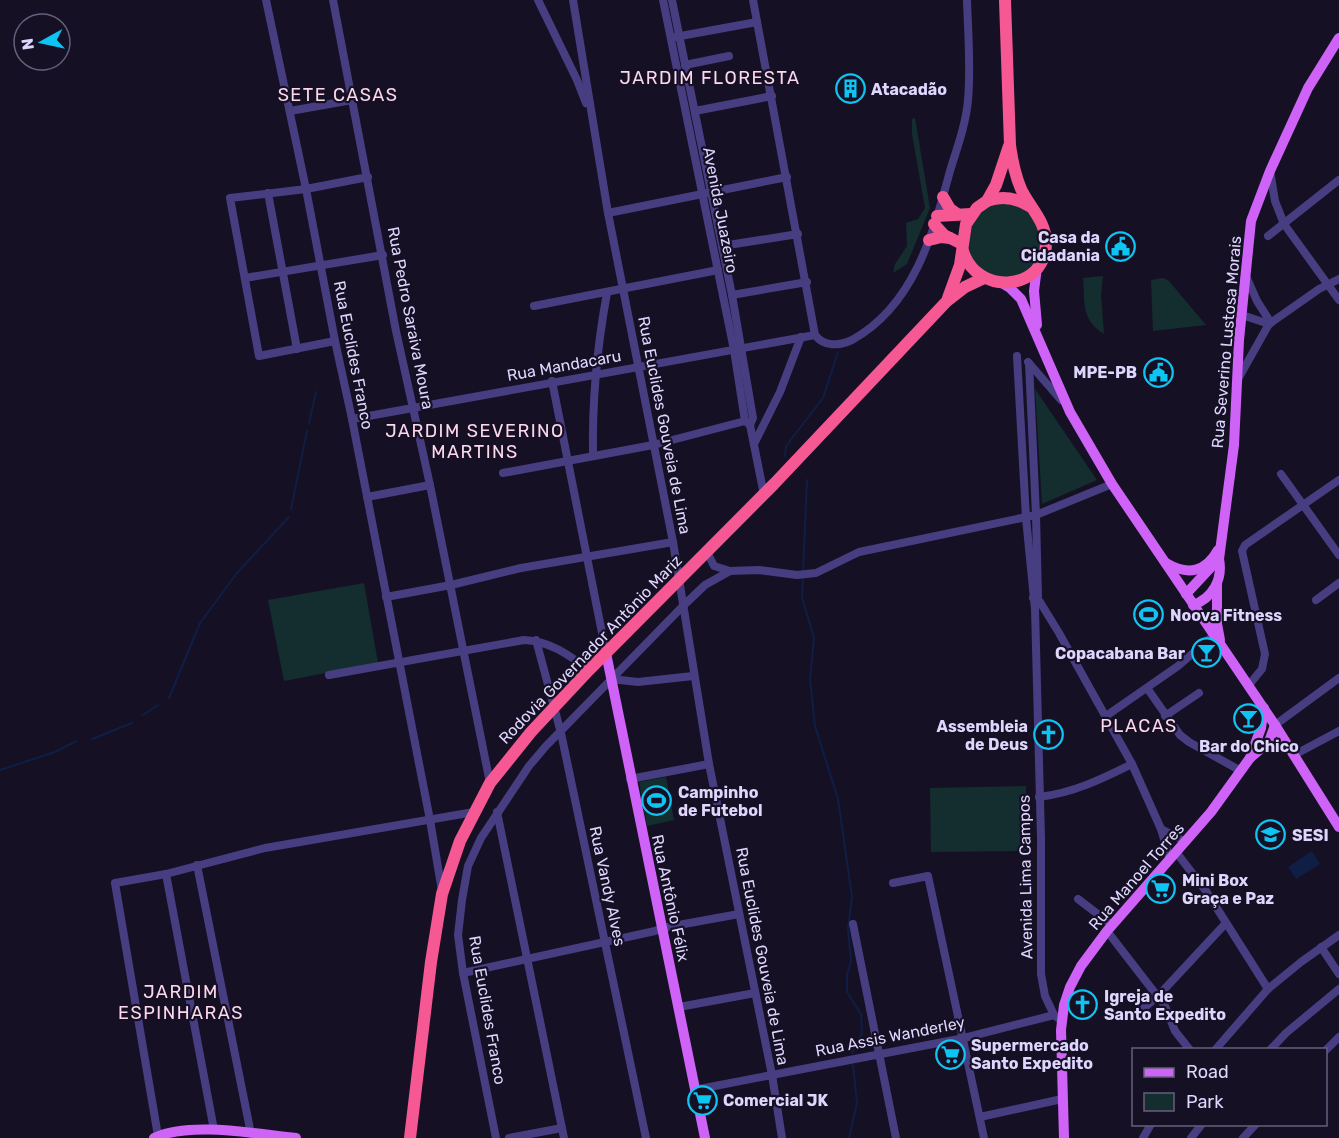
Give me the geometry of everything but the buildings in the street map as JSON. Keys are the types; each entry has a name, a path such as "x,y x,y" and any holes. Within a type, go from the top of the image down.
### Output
{"highway":[{"path":"1005,0 1010,145 1017,177 1029,206"},
{"path":"987,201 1008,198 1018,200 1029,206 1040,217 1046,231 1046,246 1043,258 1025,278 1002,283 984,278 970,267 962,247 944,235 936,220 957,214 971,214 987,201 996,185 1010,145"},
{"path":"943,197 950,209 957,214"},
{"name":"Rodovia Governador Antônio Mariz","path":"947,301 957,276 966,224 971,214"},
{"path":"929,240 941,237 950,238"},
{"name":"Rodovia Governador Antônio Mariz","path":"409,1137 442,894 460,841 490,783 531,732 589,670 764,495 947,301 965,287 984,278"}],"main road":[{"name":"Rua Severino Lustosa Morais","path":"1222,646 1217,624 1217,583 1220,575 1219,559 1234,445 1239,340 1251,220 1270,171 1308,88 1339,38"},
{"path":"1037,267 1034,303 1042,346"},
{"path":"1002,283 1021,299 1070,412 1112,484 1337,821"},
{"path":"1165,562 1176,569 1197,569 1208,565 1221,544"},
{"path":"1186,594 1219,559"},
{"path":"1193,605 1209,596 1217,583"},
{"name":"Rua Antônio Félix","path":"606,653 705,1138"},
{"name":"Rua Manoel Torres","path":"1058,1018 1081,966 1109,928 1211,812 1250,758 1260,731 1263,708"},
{"path":"1260,731 1275,725"},
{"name":"Rua Manoel Torres","path":"1250,758 1272,737 1275,725"},
{"path":"1264,747 1275,744 1291,751"},
{"name":"Avenida Lima Campos","path":"1058,1018 1064,1138"},
{"path":"156,1137 176,1132 214,1130 296,1138"}],"street":[{"name":"Rua Euclides Franco","path":"266,0 352,418 430,820 442,894"},
{"name":"Rua Pedro Saraiva Moura","path":"333,0 396,331 451,585 490,783"},
{"path":"538,0 577,80 592,120"},
{"name":"Rua Euclides Gouveia de Lima","path":"573,0 608,213 673,542 709,764 772,1075 782,1138"},
{"name":"Avenida Juazeiro","path":"663,0 685,65 718,270 738,349"},
{"name":"Avenida Juazeiro","path":"672,0 675,38 707,194 722,246 732,295 748,423 764,495"},
{"path":"753,0 817,337"},
{"name":"Rua Mandacaru","path":"352,418 801,337 817,337 830,345 846,342 862,333 896,303 912,280 936,220 968,103 967,0"},
{"path":"675,38 757,22"},
{"path":"685,65 729,56"},
{"path":"694,111 772,96"},
{"path":"290,111 352,100"},
{"path":"1270,171 1275,201 1284,224 1339,300"},
{"path":"335,341 259,356 230,198 306,189 368,177"},
{"path":"608,213 787,177"},
{"path":"1268,236 1339,180"},
{"path":"268,193 297,349"},
{"path":"722,246 798,234"},
{"path":"245,278 383,255"},
{"path":"534,306 718,270"},
{"path":"1246,276 1270,324"},
{"path":"1238,379 1270,324 1328,284 1339,279"},
{"path":"732,295 807,282"},
{"path":"593,456 594,376 607,292"},
{"path":"1242,315 1270,324"},
{"path":"754,444 780,392 801,337"},
{"name":"Avenida Lima Campos","path":"1035,602 1026,518 1017,356 1029,363 1035,486 1041,974 1045,996 1058,1018"},
{"path":"1029,363 1055,391 1070,412"},
{"name":"Rua Antônio Félix","path":"552,381 606,653"},
{"path":"503,473 653,445 748,423"},
{"path":"1022,435 1032,434"},
{"path":"1281,474 1339,555"},
{"path":"1248,686 1262,669 1265,654 1242,551 1245,545 1339,480"},
{"path":"707,552 714,566 730,571 769,570 802,575 826,569 859,552 1026,518 1112,484"},
{"path":"367,497 430,485"},
{"path":"1024,486 1035,486"},
{"path":"386,597 451,585 521,568 673,542"},
{"name":"Rua Euclides Franco","path":"496,1138 463,973 458,935 468,866 481,838 529,766 611,678 683,606 705,585 730,571"},
{"path":"1316,600 1339,583"},
{"path":"1035,602 1059,633 1106,716 1132,764 1173,856 1206,891 1268,989"},
{"path":"1106,716 1178,666 1214,635"},
{"path":"329,675 510,642 536,640 569,655 589,670"},
{"name":"Rua Vandy Alves","path":"536,640 561,733 646,1138"},
{"path":"611,678 638,682 693,676"},
{"path":"1275,725 1339,678"},
{"path":"1147,688 1180,735 1241,771"},
{"path":"1165,716 1199,693"},
{"path":"1291,751 1339,731"},
{"path":"630,779 709,764"},
{"path":"1040,797 1059,795 1081,788 1132,764"},
{"path":"156,1137 116,883 166,874 265,848 474,812"},
{"path":"497,812 564,1138"},
{"path":"1161,829 1186,842"},
{"path":"197,865 251,1134"},
{"path":"166,874 214,1130"},
{"path":"893,883 928,876 984,1138"},
{"path":"1078,899 1109,928 1165,1006 1175,1031 1188,1048"},
{"path":"463,973 662,928 739,914"},
{"path":"1144,1008 1226,923"},
{"path":"853,924 896,1138"},
{"path":"1217,1048 1268,989 1339,935"},
{"path":"1321,947 1339,974"},
{"path":"1272,1048 1286,1033 1339,989"},
{"path":"679,1007 754,993"},
{"name":"Rua Assis Wanderley","path":"694,1090 1058,1018"},
{"path":"1327,1049 1339,1037"},
{"path":"980,1117 1062,1099"},
{"path":"1191,1138 1201,1126"},
{"path":"1244,1138 1255,1126"},
{"path":"509,1138 562,1128"}],"green space":[{"path":"915,118 930,208 907,264 893,273 895,264 907,246 906,223 918,219 925,208 912,134 912,119"},
{"path":"1006,202 1025,209 1032,215 1039,227 1042,241 1036,260 1026,271 1011,277 979,270 973,264 967,247 968,229 977,214 988,206"},
{"path":"1103,276 1101,295 1104,334 1091,323 1088,317 1084,303 1083,278"},
{"path":"1162,278 1168,280 1206,325 1153,331 1151,280"},
{"path":"1035,389 1097,480 1042,504"},
{"path":"364,583 378,663 284,681 268,600"},
{"name":"Campinho de Futebol","path":"666,777 674,820 647,826 639,782"},
{"path":"1026,786 1027,851 931,852 930,788"}],"water":[{"path":"1312,851 1320,864 1296,879 1288,867"}],"waterway":[{"path":"785,456 786,446 823,398 838,352"},
{"path":"309,423 316,392"},
{"path":"291,509 307,431"},
{"path":"807,480 802,598 814,638 810,679 815,726 838,799 852,897 848,929 851,961 847,975 847,992 861,1014 862,1033 852,1053"},
{"path":"169,698 200,623 237,573 289,517"},
{"path":"143,715 158,705"},
{"path":"92,739 132,723"},
{"path":"0,770 55,752 76,741"},
{"path":"849,1138 857,1103 853,1065"}],"place":[{"name":"Atacadão","path":"850,89"},
{"name":"Casa da Cidadania","path":"1121,246"},
{"name":"MPE-PB","path":"1158,372"},
{"name":"Noova Fitness","path":"1149,615"},
{"name":"Copacabana Bar","path":"1206,653"},
{"name":"Bar do Chico","path":"1249,718"},
{"name":"Assembleia de Deus","path":"1049,735"},
{"name":"Campinho de Futebol","path":"657,801"},
{"name":"SESI","path":"1271,835"},
{"name":"Mini Box Graça e Paz","path":"1161,889"},
{"name":"Igreja de Santo Expedito","path":"1083,1005"},
{"name":"Supermercado Santo Expedito","path":"950,1054"},
{"name":"Comercial JK","path":"702,1100"}],"district":[{"name":"JARDIM FLORESTA","path":"710,78"},
{"name":"SETE CASAS","path":"338,95"},
{"name":"JARDIM SEVERINO MARTINS","path":"475,441"},
{"name":"PLACAS","path":"1139,726"},
{"name":"JARDIM ESPINHARAS","path":"181,1002"}]}
